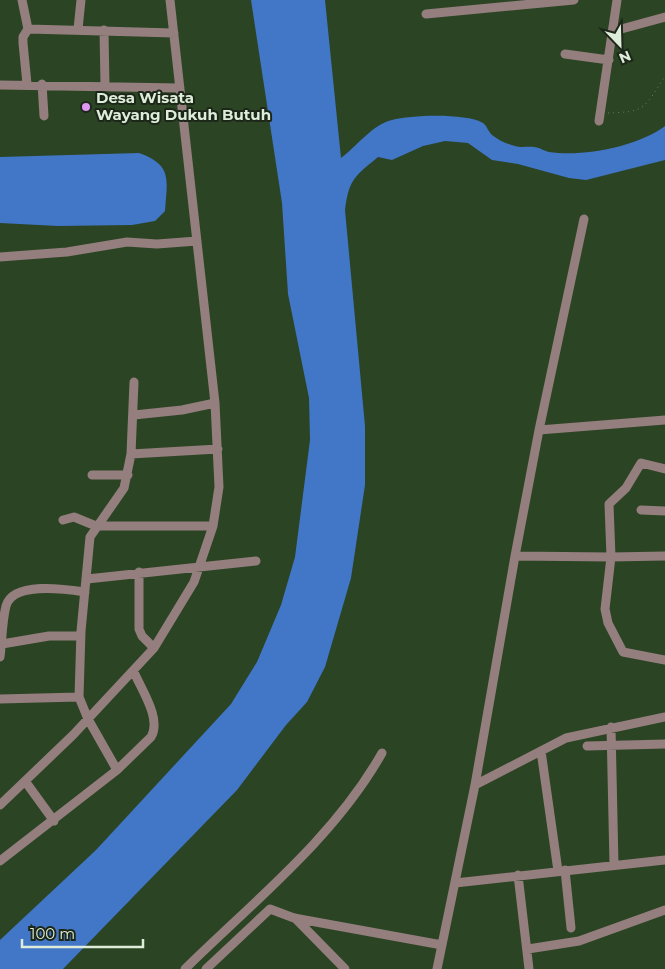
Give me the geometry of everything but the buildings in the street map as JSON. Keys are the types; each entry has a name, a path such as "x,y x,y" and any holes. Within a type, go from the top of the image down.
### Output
{"street":[{"path":"22,0 28,30 23,37 27,84"},
{"path":"78,29 81,0"},
{"path":"0,805 88,719 134,672 154,648 186,598 214,526 219,487 215,403 170,0"},
{"path":"426,14 574,0"},
{"path":"599,117 618,0"},
{"path":"614,31 665,17"},
{"path":"28,30 78,29 174,32"},
{"path":"104,30 105,86"},
{"path":"565,54 609,60"},
{"path":"0,85 42,84 180,88"},
{"path":"42,84 44,116"},
{"path":"437,969 475,785 539,430 584,219"},
{"path":"0,257 67,252 127,242 158,244 197,241"},
{"path":"117,770 88,719 79,697 81,636 87,579 86,559 90,537 96,526 115,504 124,488 128,475 134,415 134,382"},
{"path":"134,415 182,410 215,403"},
{"path":"539,430 665,420"},
{"path":"131,454 218,449"},
{"path":"665,469 641,463 626,488 609,504 611,557 605,609 608,623 618,647 623,652 665,660"},
{"path":"92,475 128,475"},
{"path":"641,510 665,510"},
{"path":"64,520 74,517 96,526 214,526"},
{"path":"515,556 665,556"},
{"path":"87,579 256,561"},
{"path":"139,572 139,629 142,636 154,648"},
{"path":"0,657 6,605 11,597 17,593 35,588 85,592"},
{"path":"2,644 50,636 81,636"},
{"path":"0,861 54,821 117,770 136,753 155,731 152,714 134,672"},
{"path":"0,699 79,697"},
{"path":"475,785 566,738 665,717"},
{"path":"611,727 614,866"},
{"path":"587,746 665,744"},
{"path":"541,751 571,928"},
{"path":"185,969 315,843 366,780 382,753"},
{"path":"25,780 54,821"},
{"path":"456,883 665,860"},
{"path":"518,875 530,969"},
{"path":"255,902 294,918 442,945"},
{"path":"206,969 270,909"},
{"path":"528,949 579,941 665,910"},
{"path":"294,918 346,969"}],"path":[{"path":"599,117 642,109 665,76"}],"water":[{"path":"251,0 325,0 341,158 371,131 392,120 425,116 452,116 483,123 494,137 512,145 536,147 549,152 563,153 593,152 625,145 640,140 665,126 665,160 586,180 569,178 518,164 492,160 468,143 445,141 423,146 392,160 378,157 354,179 345,210 365,426 365,485 351,578 325,667 307,702 286,725 237,790 63,969 0,969 0,940 96,850 231,704 257,662 281,605 295,557 310,440 309,398 288,294 282,203"},
{"path":"139,153 158,163 166,175 165,211 155,221 132,225 58,226 0,223 0,157"}],"place":[{"name":"Desa Wisata Wayang Dukuh Butuh","path":"86,107"}]}
